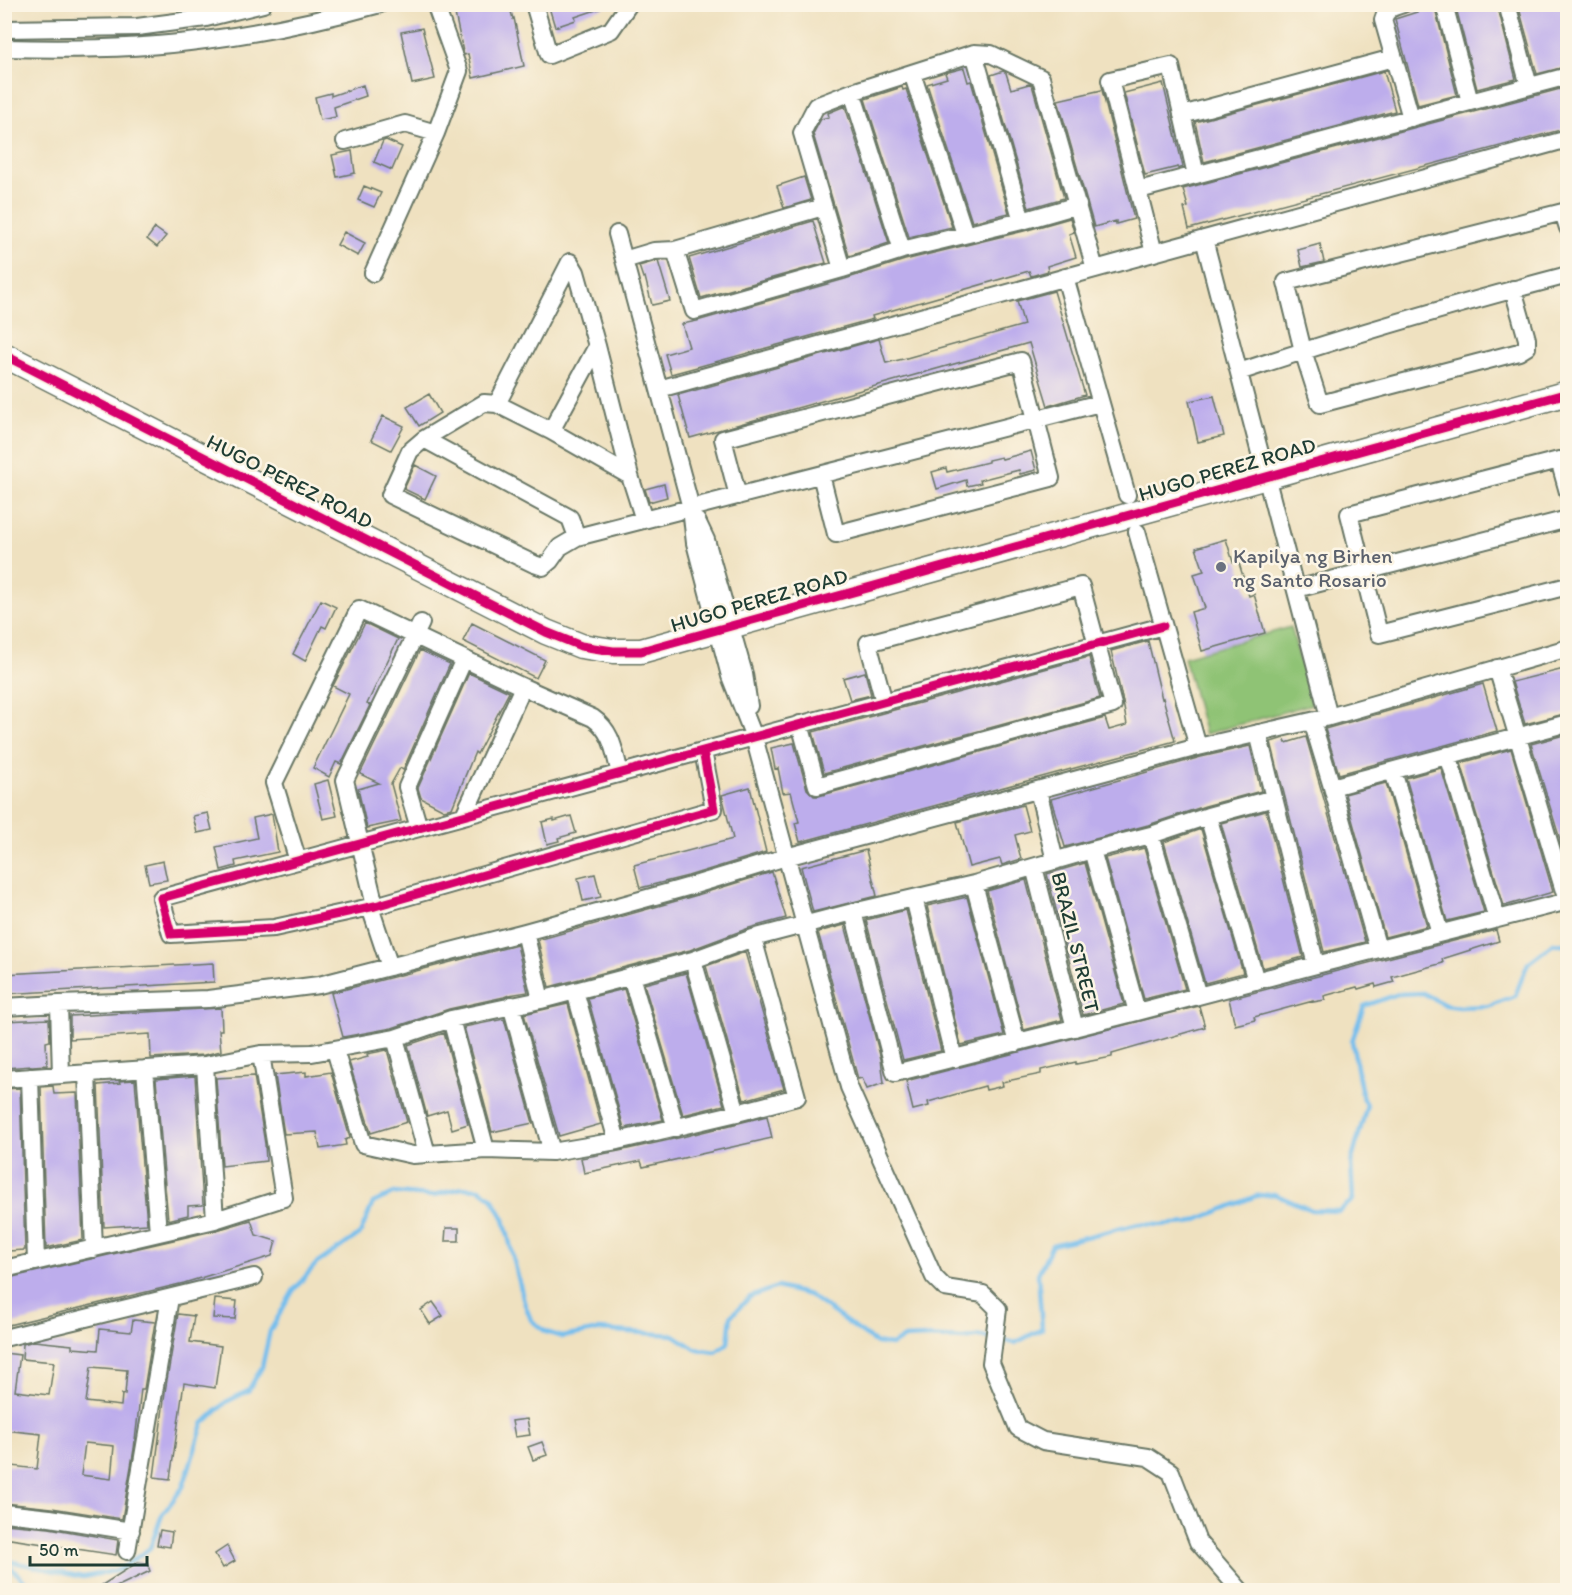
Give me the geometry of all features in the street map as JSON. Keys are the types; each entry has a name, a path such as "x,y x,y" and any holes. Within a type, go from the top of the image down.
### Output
{"street":[{"path":"4,29 137,27 206,18 263,4"},
{"path":"4,48 51,50 148,46 205,40 278,28 380,4"},
{"path":"373,273 436,133 459,71 435,4"},
{"path":"534,4 549,55 611,30 629,4"},
{"path":"1403,4 1391,8 1385,13 1383,20 1410,118"},
{"path":"1444,4 1470,102"},
{"path":"1507,4 1529,86"},
{"path":"974,53 1022,221"},
{"path":"842,269 802,133 816,106 852,92 974,53 991,54 1041,78 1095,269"},
{"path":"1182,115 1393,58"},
{"path":"1154,253 1110,80 1171,66 1196,175"},
{"path":"912,73 965,234"},
{"path":"1138,190 1568,76"},
{"path":"852,92 902,250"},
{"path":"345,141 405,124 436,133"},
{"path":"659,388 1568,139"},
{"path":"675,250 693,311 902,250 1078,205"},
{"path":"624,260 654,251 675,250 823,207"},
{"path":"1513,289 1527,339 1527,347 1518,352 1320,404 1303,351 1286,282 1563,212 1568,228"},
{"path":"617,234 691,508 706,540 724,628 744,674 754,737 849,1087 933,1277 945,1288 983,1294 998,1309 991,1363 1018,1428 1042,1441 1148,1457 1171,1472 1198,1542 1240,1590"},
{"path":"1204,239 1329,717"},
{"path":"497,404 570,262 576,272 630,476 644,520"},
{"path":"1239,372 1513,289 1568,275"},
{"path":"1065,277 1126,495"},
{"path":"551,431 597,346"},
{"name":"HUGO PEREZ ROAD","path":"4,356 546,632 581,646 613,651 641,651 1568,393"},
{"path":"738,496 723,439 1021,361 1051,478 836,534 821,475"},
{"path":"630,476 551,431 497,404 484,403 424,439 410,451 390,495 543,567 560,547 577,537 1100,403"},
{"path":"424,439 570,518 577,537"},
{"path":"1568,492 1559,460 1349,514 1379,634 1568,586"},
{"path":"1296,589 1568,519"},
{"path":"1137,532 1198,747"},
{"path":"800,724 817,786 1113,705 1081,586 868,644 884,702"},
{"path":"298,861 274,783 359,609 418,629 464,658 593,718 602,724 610,736 620,773"},
{"path":"703,751 714,809 373,906 274,928 171,934 160,898 1163,626"},
{"path":"390,967 373,906 345,780 418,629"},
{"path":"4,1007 208,999 319,985 525,932 786,857 1198,747 1329,717 1568,648"},
{"path":"419,828 407,787 464,658"},
{"path":"853,912 895,1073 1567,901 1497,668"},
{"path":"464,815 523,687"},
{"path":"1312,721 1378,949"},
{"path":"1332,787 1568,723"},
{"path":"1258,733 1316,965"},
{"path":"1448,755 1497,919"},
{"path":"1393,771 1440,933"},
{"path":"1038,790 1055,861"},
{"path":"4,1079 205,1065 261,1054 335,1050 395,1038 451,1019 540,1000 693,960 753,938 974,884 1274,798"},
{"path":"1208,816 1256,981"},
{"path":"1151,835 1198,996"},
{"path":"1092,850 1137,1012"},
{"name":"BRAZIL STREET","path":"1034,867 1075,1028"},
{"path":"974,884 1017,1043"},
{"path":"914,898 954,1059"},
{"path":"525,932 540,1000"},
{"path":"335,1050 363,1144 413,1155 486,1150 552,1152 617,1141 737,1113 797,1096 753,938"},
{"path":"693,960 737,1113"},
{"path":"631,976 676,1128"},
{"path":"575,991 617,1141"},
{"path":"59,1004 61,1075"},
{"path":"512,1005 552,1152"},
{"path":"451,1019 486,1150"},
{"path":"395,1038 427,1154"},
{"path":"4,1269 215,1220 284,1198 261,1054"},
{"path":"205,1065 215,1220"},
{"path":"145,1069 158,1232"},
{"path":"87,1073 94,1249"},
{"path":"30,1077 36,1262"},
{"path":"4,1338 254,1276"},
{"path":"127,1551 170,1298"},
{"path":"4,1513 131,1531"}],"green space":[{"path":"1291,627 1312,704 1205,734 1184,657"}],"building":[{"path":"453,4 509,4 524,66 473,78 468,54 464,55 463,52"},
{"path":"548,4 605,4 605,7 575,17 576,20 555,27"},
{"path":"1415,4 1434,4 1457,95 1418,105 1395,19 1417,12"},
{"path":"1455,4 1497,4 1516,79 1477,89"},
{"path":"1518,4 1562,4 1568,25 1568,66 1537,74"},
{"path":"422,28 435,79 412,84 401,32"},
{"path":"964,68 968,82 971,81 1009,213 972,222 927,84 947,78 945,73"},
{"path":"1003,71 1006,73 1011,89 1032,85 1064,198 1029,208 991,75"},
{"path":"1384,71 1395,111 1204,162 1195,122"},
{"path":"1163,83 1183,167 1145,175 1124,93"},
{"path":"363,85 366,96 334,107 336,117 320,120 315,97 331,93 331,96"},
{"path":"902,87 903,90 906,89 952,227 909,237 865,99"},
{"path":"1564,88 1568,103 1562,104 1568,128 1189,229 1184,208 1188,207 1183,189"},
{"path":"1102,90 1134,219 1094,227 1058,100"},
{"path":"845,106 889,243 849,256 813,134 821,119 829,117 828,113"},
{"path":"386,140 402,147 392,170 374,162 383,141"},
{"path":"352,151 355,173 337,177 332,155"},
{"path":"804,177 811,200 784,208 777,186"},
{"path":"364,186 381,193 374,207 358,200"},
{"path":"1070,218 1074,232 1069,234 1076,257 1047,266 1048,271 1031,276 1029,271 872,316 873,319 671,374 665,354 689,347 682,324 905,260"},
{"path":"813,221 826,263 701,298 689,258"},
{"path":"155,228 166,236 157,247 147,239"},
{"path":"344,232 365,243 358,256 337,245"},
{"path":"1320,244 1324,262 1302,267 1298,250"},
{"path":"658,261 670,301 652,305 645,277 643,278 639,266"},
{"path":"1054,291 1085,395 1048,406 1029,343 690,438 678,395 879,339 886,363 903,359 1024,325 1017,301"},
{"path":"429,394 440,413 419,426 407,407"},
{"path":"1214,396 1224,436 1198,442 1189,401"},
{"path":"383,416 404,426 391,450 371,440"},
{"path":"1031,451 1036,470 1020,474 1019,470 980,480 981,483 967,486 966,480 937,489 932,472 946,468 947,472"},
{"path":"415,465 436,476 425,499 404,489"},
{"path":"664,484 667,497 649,502 645,489"},
{"path":"1226,539 1233,562 1238,560 1249,596 1254,594 1265,633 1202,651 1191,612 1205,608 1194,574 1204,571 1196,548"},
{"path":"321,600 336,607 326,628 322,626 305,661 293,654"},
{"path":"365,623 398,639 367,704 370,705 341,764 336,762 329,777 313,768 349,694 333,686"},
{"path":"472,623 545,660 536,678 463,641"},
{"path":"1148,641 1175,741 800,842 795,823 799,822 791,792 783,793 771,748 794,743 807,789 814,796 819,796 1105,718 1109,730 1127,725 1111,651"},
{"path":"420,650 450,664 403,770 400,768 391,784 401,821 367,828 358,789 379,783 360,774"},
{"path":"1089,657 1100,698 824,773 813,732"},
{"path":"1568,668 1568,713 1525,724 1512,682"},
{"path":"865,672 871,695 850,700 843,678"},
{"path":"469,673 509,692 477,754 475,752 452,808 444,810 421,798 418,788"},
{"path":"1483,684 1497,731 1339,774 1325,729"},
{"path":"1568,734 1568,866 1531,744"},
{"path":"1306,737 1365,942 1324,952 1271,742 1284,738 1286,743"},
{"path":"1250,746 1261,791 1065,847 1051,799 1201,757"},
{"path":"1511,749 1553,892 1504,906 1461,763"},
{"path":"1441,768 1484,912 1447,921 1406,778"},
{"path":"328,780 337,816 323,819 314,784"},
{"path":"1386,783 1427,926 1385,937 1345,794"},
{"path":"750,787 766,852 640,888 634,865 733,839 722,795"},
{"path":"1023,805 1030,831 1015,835 1021,859 1002,865 1000,859 969,867 957,822"},
{"path":"1266,811 1303,957 1263,968 1221,823"},
{"path":"208,813 212,830 197,833 193,816"},
{"path":"272,814 278,852 235,861 236,866 221,870 216,847 257,838 253,818"},
{"path":"571,816 576,833 547,844 542,822"},
{"path":"1201,829 1243,973 1205,983 1164,842"},
{"path":"1144,848 1185,989 1144,999 1105,858"},
{"path":"866,850 877,896 813,912 801,867"},
{"path":"163,861 167,880 149,883 145,865"},
{"path":"1085,863 1124,1004 1083,1015 1047,874"},
{"path":"772,872 786,918 749,928 690,950 549,987 538,940"},
{"path":"595,874 601,897 583,901 578,878"},
{"path":"1026,880 1062,1020 1024,1030 987,891"},
{"path":"967,897 1004,1035 961,1045 927,906"},
{"path":"906,910 941,1051 903,1060 866,920"},
{"path":"845,925 881,1059 884,1083 867,1089 862,1078 858,1079 818,932"},
{"path":"1496,930 1499,941 1442,959 1443,963 1392,977 1394,982 1376,987 1375,984 1358,989 1357,987 1324,996 1325,1000 1313,1001 1254,1017 1255,1020 1235,1025 1229,999"},
{"path":"517,945 528,992 449,1009 392,1028 343,1037 331,993"},
{"path":"745,952 784,1089 744,1100 706,966"},
{"path":"213,963 214,982 4,994 4,974"},
{"path":"686,973 724,1105 683,1115 644,984"},
{"path":"624,989 663,1120 624,1128 588,998"},
{"path":"568,1004 601,1124 559,1136 524,1014"},
{"path":"1199,1006 1205,1027 1112,1054 1112,1057 1041,1070 1041,1074 1002,1082 1003,1086 986,1090 985,1086 928,1102 929,1106 913,1110 906,1081"},
{"path":"221,1008 222,1030 219,1030 221,1051 204,1055 151,1058 150,1034 70,1039 70,1016"},
{"path":"49,1019 50,1041 46,1042 47,1065 4,1068 4,1021"},
{"path":"504,1019 533,1123 492,1132 464,1027"},
{"path":"444,1033 468,1124 452,1129 447,1110 427,1116 408,1045"},
{"path":"387,1050 407,1122 371,1133 349,1062 368,1057 367,1054"},
{"path":"306,1072 306,1076 331,1072 350,1138 345,1140 346,1145 320,1149 317,1132 284,1134 275,1075"},
{"path":"195,1076 203,1205 188,1206 188,1215 168,1220 156,1079"},
{"path":"254,1076 266,1161 222,1166 216,1078"},
{"path":"135,1080 147,1224 104,1227 98,1085"},
{"path":"53,1086 54,1094 77,1093 83,1240 46,1248 41,1087"},
{"path":"20,1088 25,1250 8,1251 4,1197 4,1089"},
{"path":"767,1116 772,1138 643,1167 641,1161 584,1173 581,1158 678,1138"},
{"path":"251,1220 256,1235 276,1241 272,1256 184,1283 4,1326 4,1279 217,1230"},
{"path":"446,1228 459,1228 459,1241 445,1241"},
{"path":"215,1299 237,1301 235,1319 213,1318"},
{"path":"433,1302 443,1316 430,1324 421,1310"},
{"path":"178,1314 194,1316 190,1342 221,1346 215,1388 184,1383 170,1479 154,1477"},
{"path":"133,1320 155,1322 144,1389 141,1389 122,1519 4,1503 4,1465 37,1469 41,1434 4,1430 4,1353 20,1355 15,1391 49,1395 54,1362 22,1359 23,1344 34,1341 98,1350 100,1329 131,1332","holes":["91,1367 127,1370 125,1395 122,1394 121,1406 86,1402","85,1443 114,1446 111,1479 81,1475"]},
{"path":"527,1419 530,1435 515,1437 512,1421"},
{"path":"542,1442 547,1455 533,1460 528,1447"},
{"path":"4,1524 49,1528 118,1540 116,1555 4,1538"},
{"path":"160,1530 172,1532 170,1547 157,1545"},
{"path":"227,1546 235,1561 223,1568 215,1554"},
{"path":"138,1562 147,1563 150,1571 110,1590 101,1590 99,1587"}],"waterway":[{"path":"998,1339 1015,1343 1042,1329 1038,1274 1052,1245 1139,1224 1189,1223 1256,1196 1274,1194 1311,1210 1339,1211 1353,1200 1351,1163 1367,1105 1363,1100 1352,1041 1364,1006 1398,994 1423,993 1445,1005 1488,1006 1515,996 1528,963 1553,944 1568,944"},
{"path":"4,1560 83,1577 119,1570 150,1548 162,1515 183,1487 203,1424 226,1402 248,1391 262,1367 270,1331 293,1291 316,1264 360,1234 373,1203 394,1193 431,1196 462,1188 480,1189 492,1198 504,1219 524,1302 531,1320 546,1332 562,1337 599,1330 674,1335 695,1349 716,1352 728,1343 731,1316 750,1297 777,1287 809,1295 876,1343 891,1345 905,1338 925,1337 964,1339 981,1336 989,1338"},
{"path":"5,1561 33,1590"}],"cycle path":[{"path":"4,355 546,632 581,646 613,651 641,651 1568,393"},
{"path":"703,751 714,809 375,906 274,928 171,934 161,898 1163,626"}],"place":[{"name":"Kapilya ng Birhen ng Santo Rosario","path":"1221,567"}]}
